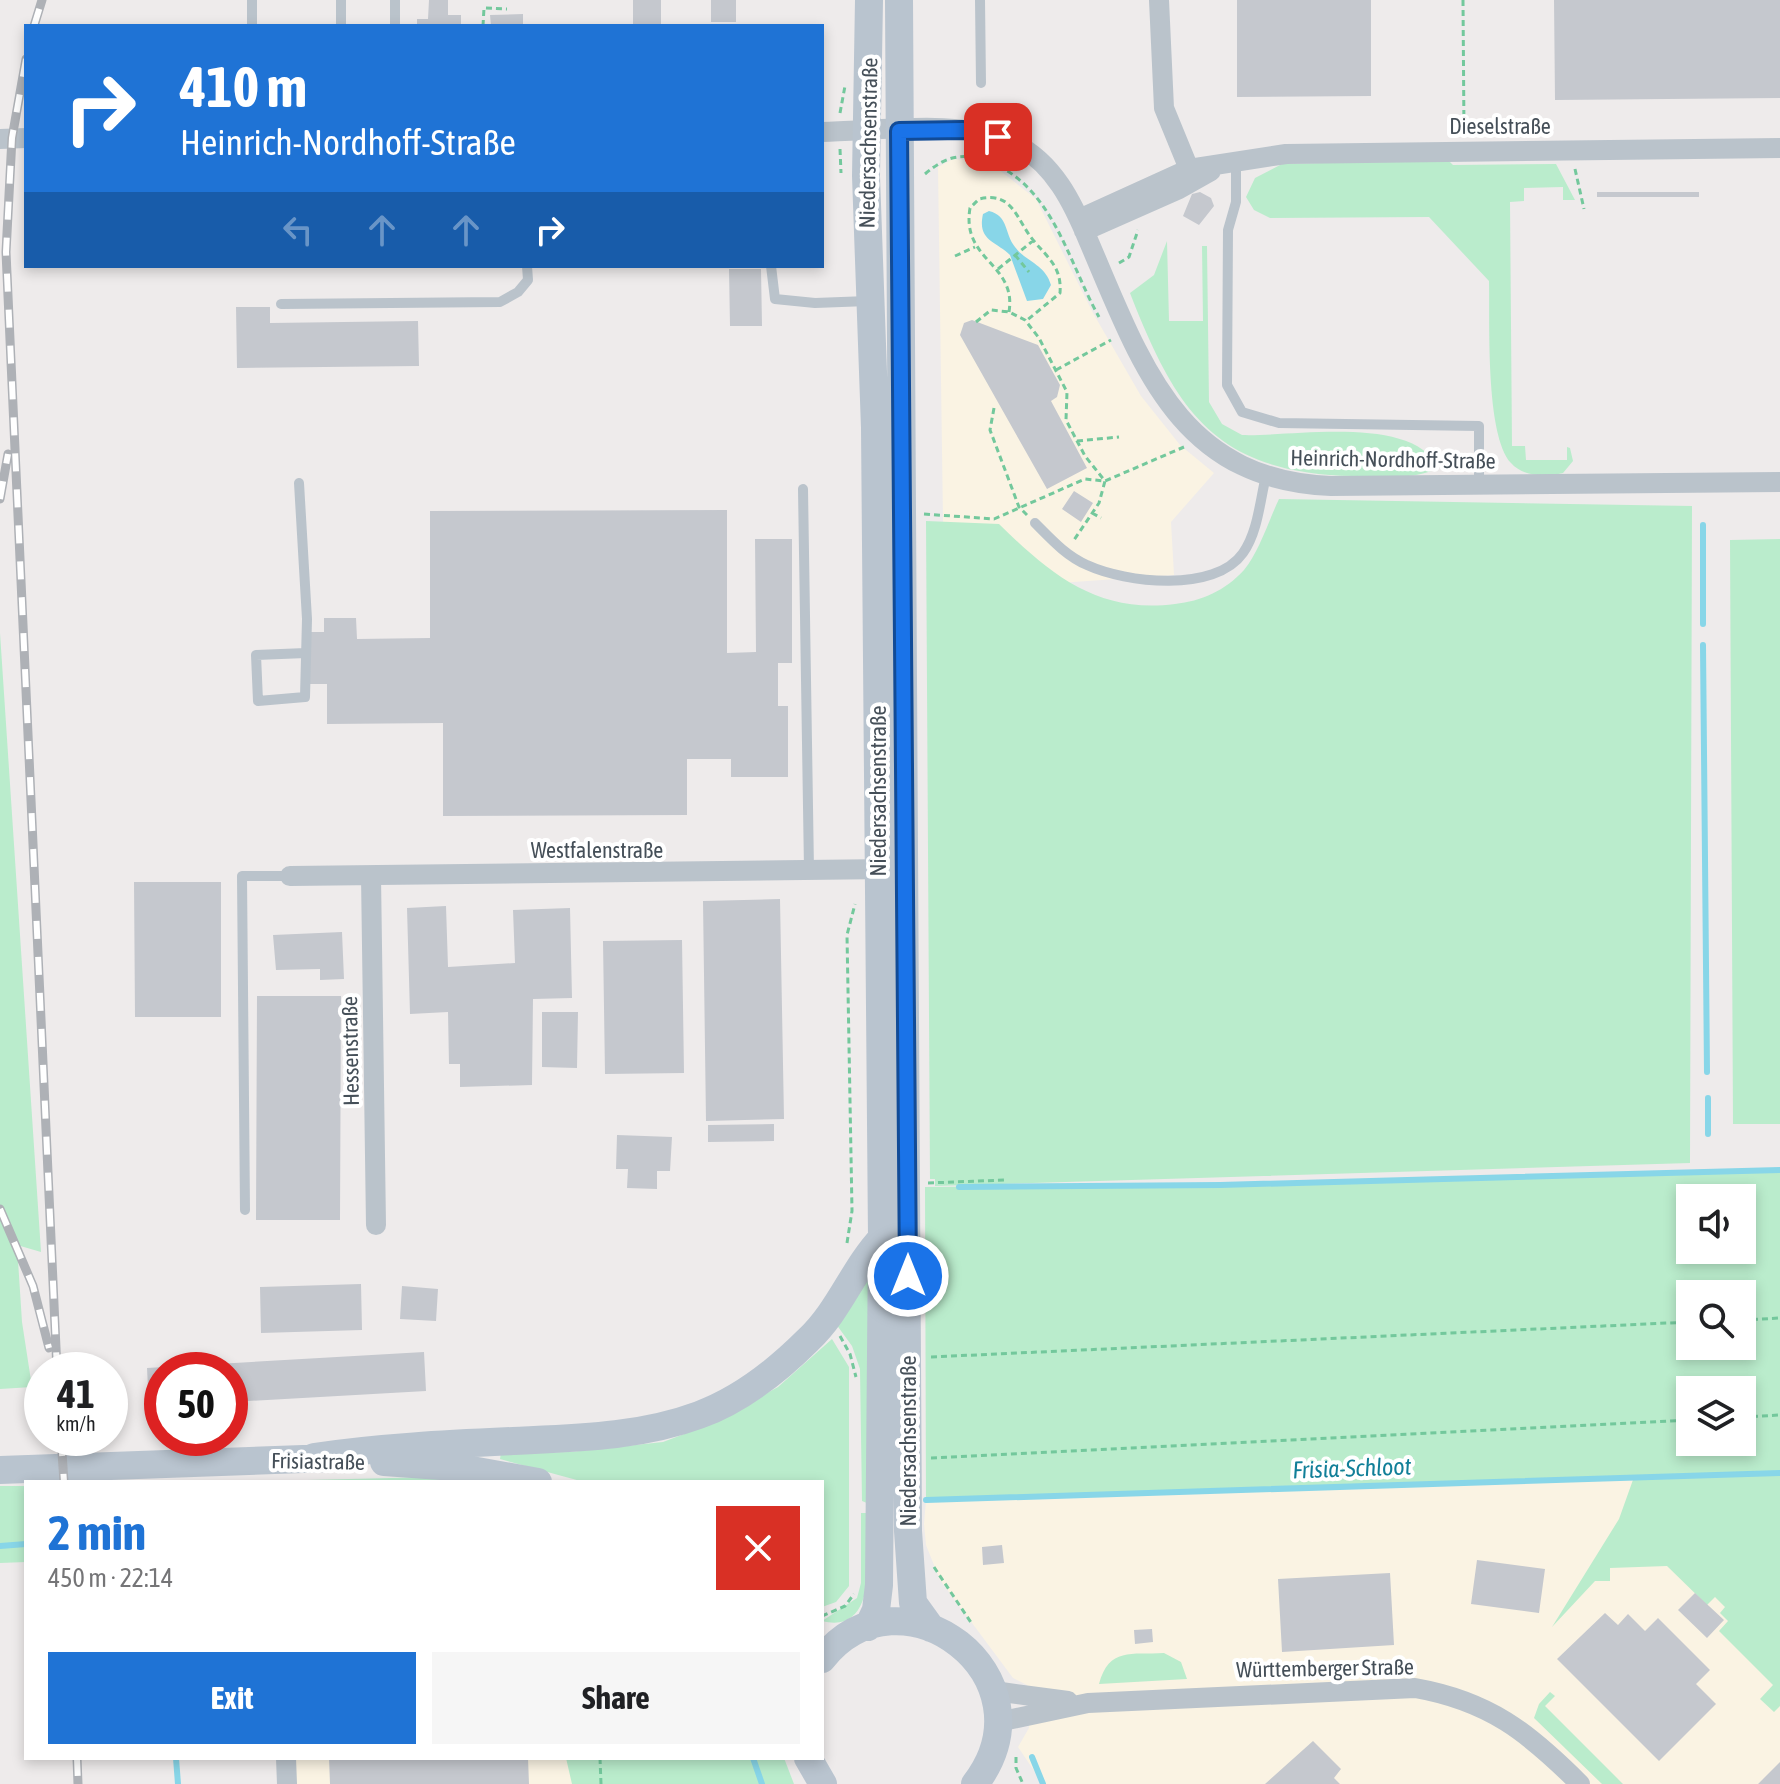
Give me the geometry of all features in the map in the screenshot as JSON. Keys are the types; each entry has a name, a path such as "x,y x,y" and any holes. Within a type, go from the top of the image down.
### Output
{"main road":[{"name":"Niedersachsenstraße","path":"868,1627 876,1610 879,1585 882,1238 875,428 869,301 867,131 869,0"},
{"name":"Niedersachsenstraße","path":"899,0 899,131 880,869 909,1581 916,1610 931,1628"},
{"path":"314,1457 384,1447 616,1434 675,1422 713,1409 752,1387 783,1364 826,1321 846,1293 864,1257 882,1238"},
{"name":"Frisiastraße","path":"0,1470 314,1457 455,1467 527,1480"},
{"path":"828,1644 868,1627 903,1622 931,1628 957,1640 973,1655 994,1691 998,1722 993,1753 981,1780"},
{"path":"809,1760 823,1784"}],"street":[{"path":"1159,0 1164,108 1189,169"},
{"name":"Heinrich-Nordhoff-Straße","path":"824,132 973,130 1013,143 1037,158 1054,175 1082,225 1145,368 1172,409 1220,454 1266,476 1331,486 1780,482"},
{"path":"0,139 24,138"},
{"name":"Dieselstraße","path":"1082,225 1189,169 1306,152 1780,148"},
{"name":"Dieselstraße","path":"1082,225 1156,200 1229,163"},
{"name":"Westfalenstraße","path":"290,876 880,869"},
{"name":"Hessenstraße","path":"371,876 376,1225"},
{"name":"Württemberger Straße","path":"998,1722 1088,1703 1415,1688 1442,1692 1518,1726 1580,1784"},
{"name":"Württemberger Straße","path":"994,1691 1088,1703"},
{"path":"286,1760 287,1784"}],"lane":[{"path":"252,0 252,24"},
{"path":"341,0 341,24"},
{"path":"395,0 395,24"},
{"path":"980,0 981,83"},
{"path":"1229,163 1236,191 1228,230 1227,385 1235,405 1249,416 1279,423 1479,426 1479,485"},
{"path":"281,304 500,302 518,292 528,280 527,268"},
{"path":"771,268 775,299 815,303 869,301"},
{"path":"1035,523 1065,553 1088,566 1143,580 1179,580 1230,566 1249,544 1266,476"},
{"path":"299,483 306,653 305,697 258,701 256,655 306,653"},
{"path":"803,489 809,872"},
{"path":"245,1210 242,876 290,876"}],"path":[{"path":"1463,0 1464,150"},
{"path":"483,24 484,8 507,9"},
{"path":"925,174 947,158 968,156 999,166 1018,178 1045,207 1101,321"},
{"path":"1579,185 1584,209"},
{"path":"1009,312 1009,296 998,269 975,247 969,235 970,208 979,199 989,196 1011,204 1034,240 1056,266 1061,281 1060,293 1054,301 1026,321"},
{"path":"1081,281 1129,257 1140,225 1156,200"},
{"path":"998,269 1034,240"},
{"path":"955,256 975,247"},
{"path":"1015,255 1029,272"},
{"path":"976,322 991,310 1009,312 1026,321 1067,392 1066,420 1105,481"},
{"path":"1106,331 1116,349"},
{"path":"1056,370 1111,340"},
{"path":"994,408 990,430 1019,507"},
{"path":"1077,441 1119,437"},
{"path":"920,514 994,519 1085,479 1105,481 1185,446"},
{"path":"1065,553 1092,513 1105,481"},
{"path":"1092,513 1101,518"},
{"path":"847,1244 852,1211 847,935 855,904 880,869"},
{"path":"936,1183 1005,1180"},
{"path":"1756,1319 1780,1318"},
{"path":"826,1321 846,1345 857,1381"},
{"path":"927,1357 1676,1323"},
{"path":"1756,1416 1780,1415"},
{"path":"927,1447 927,1458 1676,1421"},
{"path":"930,1556 940,1580 977,1629"},
{"path":"1023,1784 1016,1759 1029,1728 1029,1716"},
{"path":"600,1760 601,1784"}],"shaded area":[{"path":"953,159 976,161 998,169 1036,199 1093,313 1141,396 1180,445 1214,473 1171,522 1174,575 944,591 938,167"},
{"path":"1780,1473 1780,1784 1043,1784 1018,1747 1029,1728 1027,1685 1013,1678 940,1580 926,1545 924,1524 926,1500"},
{"path":"286,1760 600,1760 601,1784 287,1784"}],"green space":[{"path":"1448,160 1453,165 1556,164 1575,200 1563,200 1563,187 1524,188 1524,201 1510,202 1512,446 1525,446 1526,460 1567,460 1567,447 1570,448 1573,461 1563,473 1542,475 1522,471 1511,463 1503,449 1493,403 1489,281 1429,217 1270,218 1254,210 1246,197 1255,178 1282,164"},
{"path":"1167,241 1169,321 1203,321 1202,246 1207,246 1209,402 1222,424 1242,435 1319,432 1378,434 1404,440 1425,451 1438,468 1418,475 1396,477 1306,472 1266,463 1234,448 1207,428 1184,402 1165,371 1130,293 1154,275"},
{"path":"1279,499 1692,506 1690,1163 935,1186 935,1179 930,1179 926,521 999,524 1038,559 1078,587 1099,597 1147,606 1194,600 1229,584 1249,563"},
{"path":"1780,539 1780,1124 1733,1124 1730,540"},
{"path":"0,633 41,1252 17,1245 27,1352 24,1352 24,1388 0,1389"},
{"path":"1780,1170 1780,1706 1774,1712 1760,1699 1773,1685 1719,1631 1728,1621 1720,1613 1725,1607 1715,1597 1707,1605 1667,1566 1610,1568 1610,1581 1595,1581 1552,1627 1619,1519 1634,1477 926,1500 925,1187 1220,1185"},
{"path":"874,1265 867,1503 862,1501 860,1369 852,1346 836,1324"},
{"path":"832,1339 849,1367 849,1586 836,1602 824,1606 824,1480 577,1480 500,1459 501,1453 570,1452 663,1442 708,1425 778,1387"},
{"path":"433,1477 447,1480 306,1480"},
{"path":"0,1486 24,1486 24,1562 0,1563"},
{"path":"861,1513 867,1513 867,1585 862,1602 854,1615 841,1622 824,1621 857,1598 861,1583"},
{"path":"1164,1653 1181,1662 1187,1679 1099,1684 1103,1672 1115,1658"},
{"path":"1550,1692 1555,1696 1545,1706 1623,1784 1602,1784 1534,1718 1539,1704"},
{"path":"566,1760 785,1760 794,1784 572,1784"}],"water":[{"path":"989,211 1000,217 1015,247 1048,278 1051,285 1043,299 1027,301 1010,255 985,235 983,214"}],"building":[{"path":"429,0 448,0 448,15 461,15 461,24 417,24 417,19 428,19"},
{"path":"633,0 661,0 661,24 633,24"},
{"path":"711,0 736,0 736,22 711,22"},
{"path":"1237,0 1371,0 1371,96 1237,97"},
{"path":"1554,0 1780,0 1780,98 1555,100"},
{"path":"523,14 523,24 491,24 490,15"},
{"path":"1200,192 1211,198 1214,206 1199,225 1183,216 1192,194"},
{"path":"1597,192 1699,192 1699,197 1597,197"},
{"path":"729,269 761,269 762,326 730,326"},
{"path":"236,307 270,307 270,323 418,321 419,366 237,368"},
{"path":"972,320 1038,345 1060,385 1057,397 1051,401 1087,468 1047,489 960,335 964,323"},
{"path":"1074,491 1093,503 1081,522 1062,509"},
{"path":"727,510 727,653 756,652 755,539 792,539 792,663 778,663 778,706 788,706 788,777 731,777 731,759 687,759 687,815 443,816 443,723 327,724 327,684 309,684 309,632 324,632 324,618 356,618 357,639 430,638 430,511"},
{"path":"134,882 221,882 221,1017 135,1017"},
{"path":"780,899 784,1119 706,1121 703,901"},
{"path":"446,906 448,967 515,963 513,910 570,908 572,998 533,999 532,1085 460,1087 460,1064 449,1064 448,1012 410,1014 407,908"},
{"path":"342,932 344,979 320,980 320,969 276,970 273,935"},
{"path":"682,940 684,1073 605,1074 603,941"},
{"path":"257,996 341,996 340,1220 256,1220"},
{"path":"542,1012 578,1012 577,1068 542,1067"},
{"path":"774,1124 774,1141 708,1142 708,1125"},
{"path":"617,1135 672,1137 670,1171 657,1171 657,1189 627,1188 628,1169 616,1169"},
{"path":"361,1284 362,1330 261,1333 260,1287"},
{"path":"402,1286 438,1289 436,1321 400,1319"},
{"path":"424,1352 426,1391 248,1401 248,1362"},
{"path":"1002,1545 1004,1563 983,1565 982,1547"},
{"path":"1477,1560 1545,1569 1539,1613 1471,1604"},
{"path":"1390,1573 1394,1645 1282,1652 1278,1579"},
{"path":"1695,1593 1724,1620 1707,1638 1678,1610"},
{"path":"1605,1613 1618,1625 1628,1614 1645,1631 1658,1618 1710,1670 1696,1684 1716,1704 1659,1761 1557,1659"},
{"path":"1152,1629 1153,1642 1135,1644 1134,1630"},
{"path":"1313,1741 1341,1769 1334,1778 1340,1784 1265,1784"},
{"path":"329,1760 528,1760 529,1784 330,1784"},
{"path":"1780,1762 1780,1784 1758,1784"}],"waterway":[{"path":"1703,525 1703,624"},
{"path":"1703,645 1707,1072"},
{"path":"1708,1098 1708,1134"},
{"path":"959,1187 1220,1185 1780,1170"},
{"name":"Frisia-Schloot","path":"926,1500 1780,1473"},
{"path":"0,1546 24,1544"},
{"path":"1032,1757 1043,1784"},
{"path":"176,1760 178,1784"},
{"path":"754,1760 762,1784"}],"railway":[{"path":"35,24 42,0"},
{"path":"24,70 12,138 6,252 56,1352"},
{"path":"0,499 8,454"},
{"path":"0,1209 33,1286 49,1348"},
{"path":"62,1456 64,1480"},
{"path":"77,1760 78,1784"}],"route":[{"path":"908,1276 899,131 963,130 998,137"}]}
